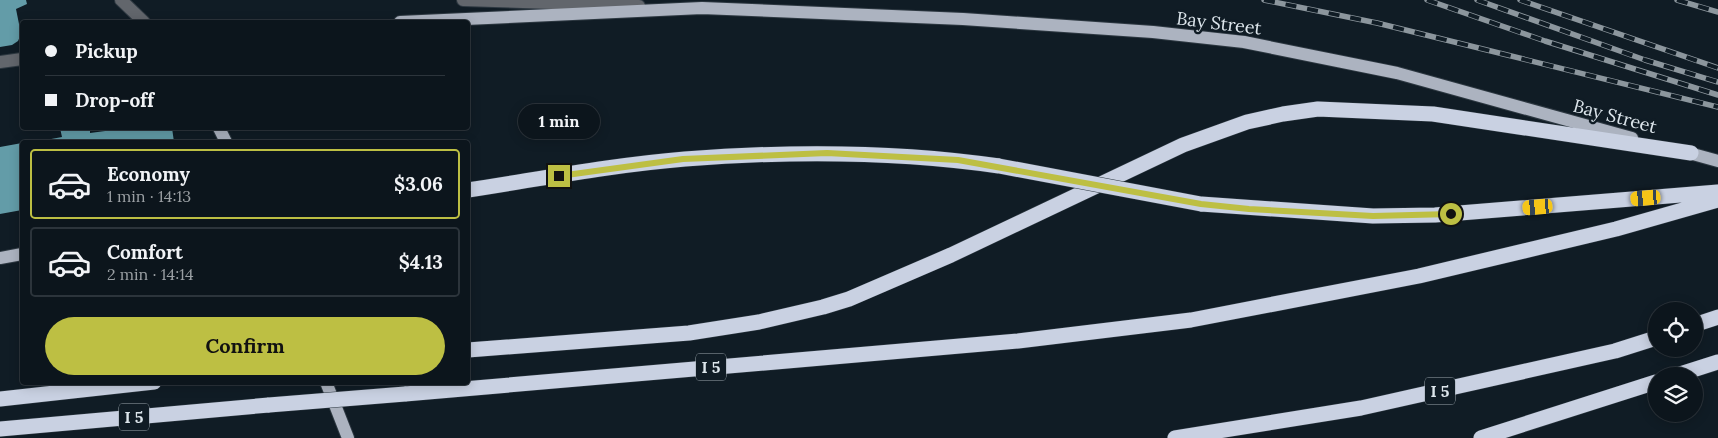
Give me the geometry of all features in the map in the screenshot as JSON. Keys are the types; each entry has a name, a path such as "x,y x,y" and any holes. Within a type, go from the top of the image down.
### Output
{"highway":[{"path":"470,350 689,333 759,322 818,308 849,299 951,255 1184,144 1247,122 1318,109 1354,109 1432,114 1691,153"},
{"path":"470,190 683,159 827,153 958,160 1201,204 1373,216 1435,215 1718,192"},
{"name":"I 5","path":"0,429 1018,341 1191,320 1419,276 1616,229 1718,200"},
{"path":"1703,323 1718,318"},
{"name":"I 5","path":"1175,438 1361,408 1615,351 1648,341"},
{"path":"1702,367 1718,362"},
{"path":"0,399 127,385"},
{"path":"1481,438 1648,385"}],"main road":[{"name":"Bay Street","path":"443,20 702,8 1062,25 1244,42 1397,72 1571,122 1718,161"},
{"path":"0,258 20,254"},
{"path":"327,385 348,438"}],"street":[{"path":"121,0 142,20"},
{"name":"Bay Street","path":"463,0 702,8"},
{"path":"0,62 20,59"}],"building":[{"path":"0,0 26,0 27,4 16,9 20,29 18,41 12,45 0,47"},
{"path":"60,130 90,130 90,133 113,130 172,130 174,140 46,140 62,137"},
{"path":"20,143 20,210 0,214 0,147"}],"railway":[{"path":"1264,0 1377,23 1718,107"},
{"path":"1427,0 1545,41 1718,95"},
{"path":"1477,0 1645,60 1718,82"},
{"path":"1520,0 1718,68"},
{"path":"1677,0 1718,12"}],"route":[{"path":"559,176 683,159 827,153 958,160 1201,204 1249,209 1373,216 1451,214"}]}
